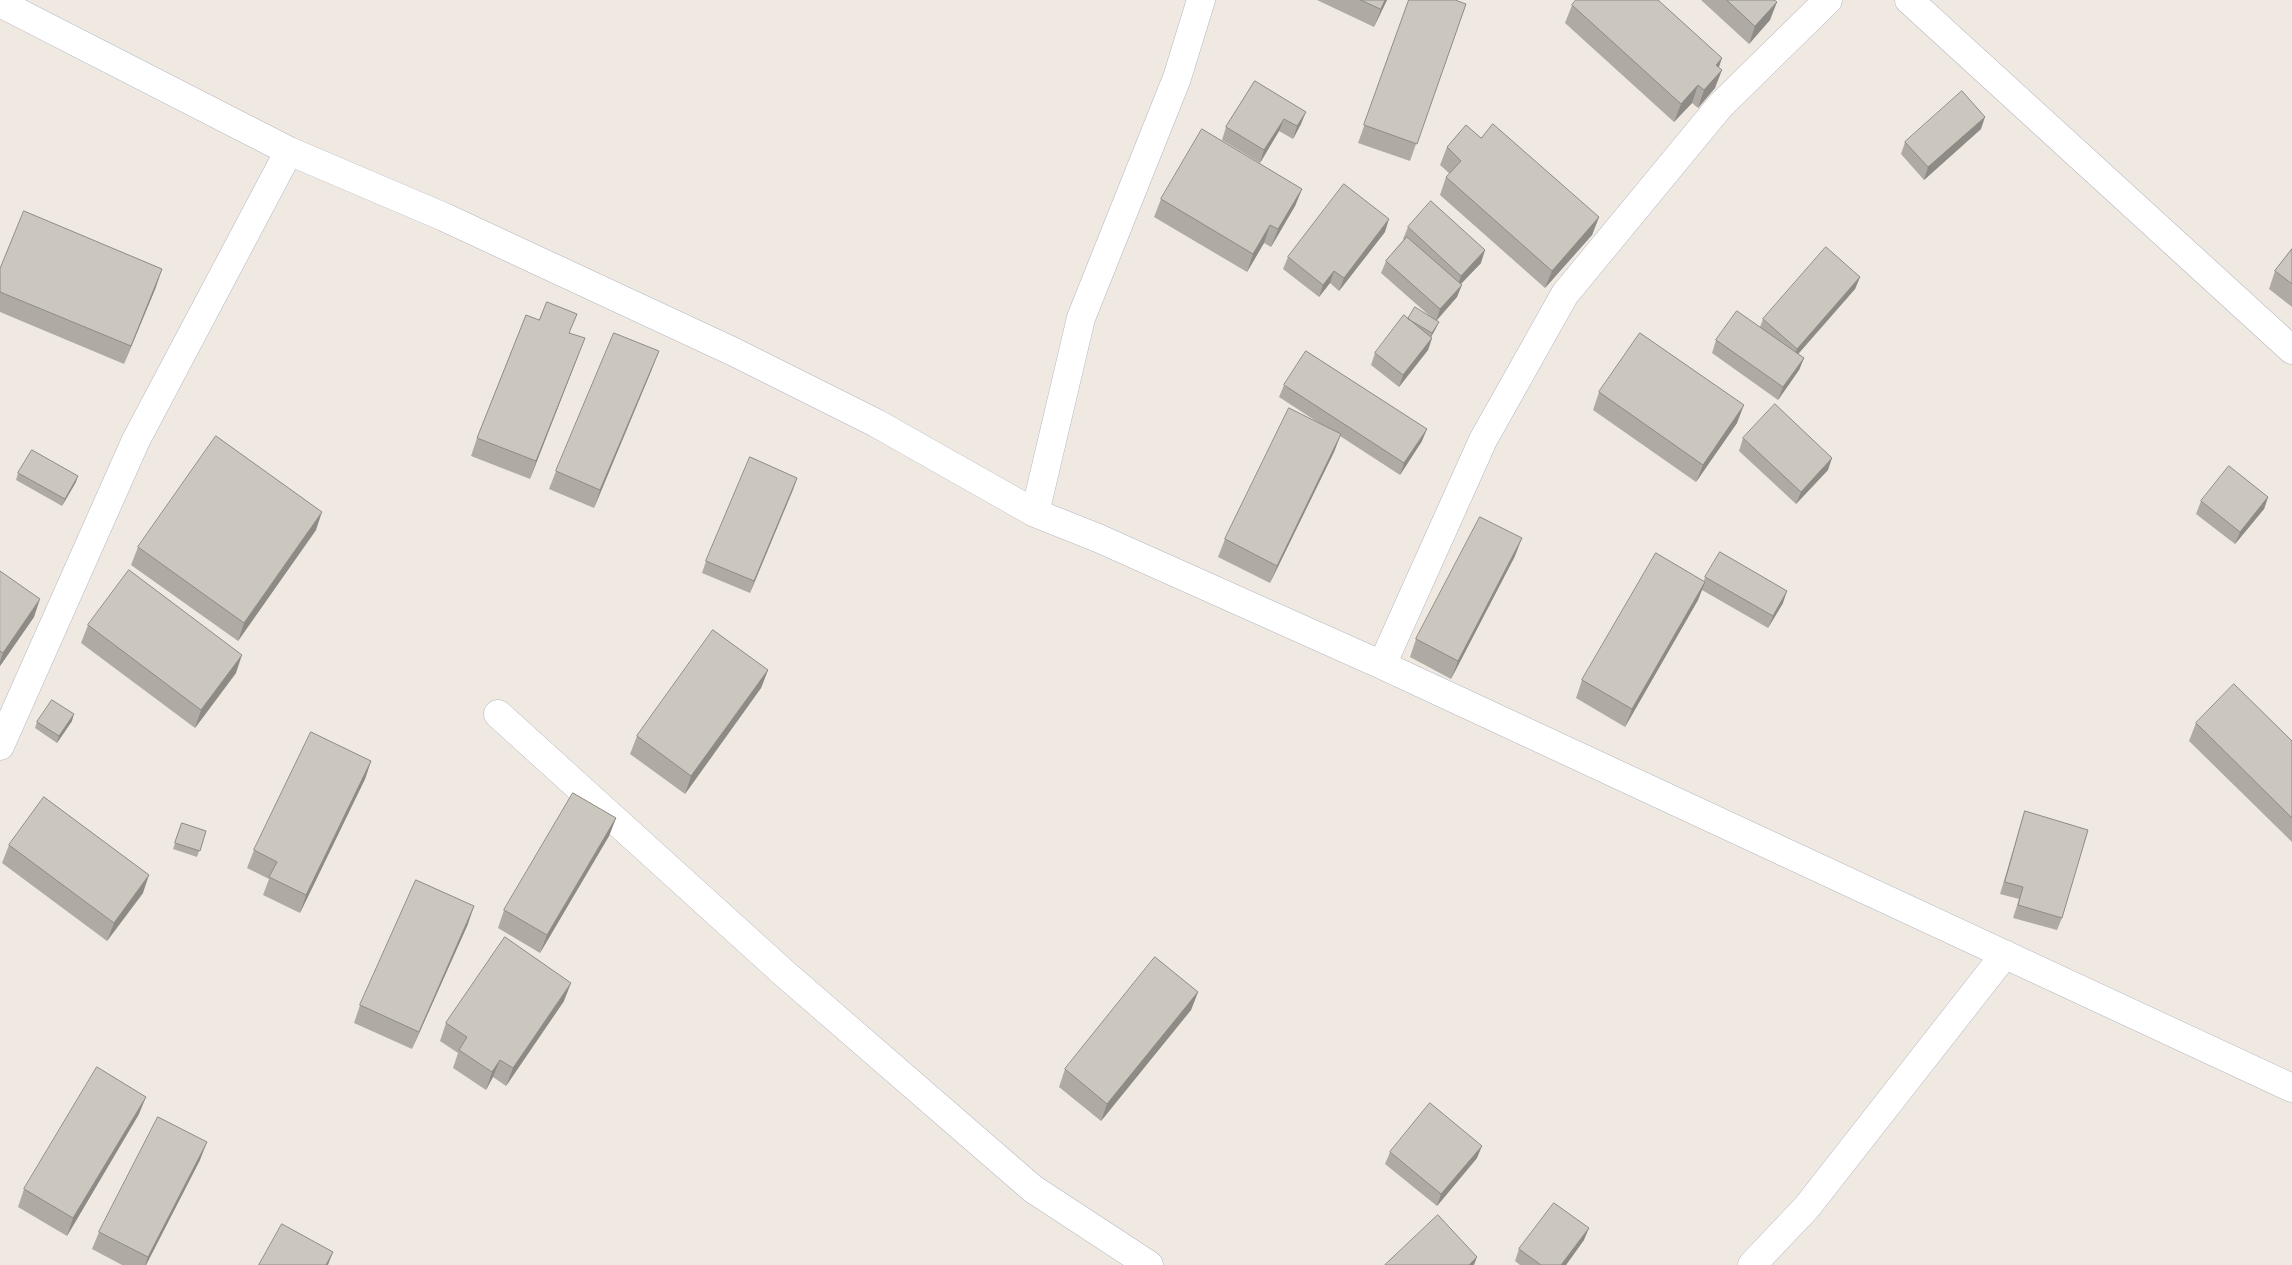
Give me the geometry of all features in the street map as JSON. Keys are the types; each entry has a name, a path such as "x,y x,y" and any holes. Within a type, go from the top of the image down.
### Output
{"street":[{"path":"1035,514 1081,318 1177,78 1201,0"},
{"path":"1382,665 1483,440 1565,294 1720,106 1828,0"},
{"path":"1909,0 2292,350"},
{"path":"0,3 289,151 444,217 734,352 876,423 1035,514 1098,538 1382,665 2292,1088"},
{"path":"0,746 136,440 289,151"},
{"path":"498,714 785,974 1033,1189 1149,1265"},
{"path":"1752,1265 1806,1206 2005,954"}],"building":[{"path":"1361,0 1385,0 1381,9"},
{"path":"1409,0 1455,0 1466,4 1417,144 1364,125"},
{"path":"1576,0 1658,0 1722,58 1716,65 1722,70 1704,90 1698,85 1681,104 1572,5"},
{"path":"1727,0 1774,0 1777,2 1755,26"},
{"path":"1255,81 1306,112 1297,126 1284,119 1264,150 1226,127"},
{"path":"1962,91 1985,117 1928,167 1905,142"},
{"path":"1493,124 1599,217 1552,271 1446,177 1461,161 1447,147 1466,125 1481,138"},
{"path":"1202,129 1302,189 1278,229 1270,225 1253,254 1161,199"},
{"path":"1344,184 1389,219 1344,278 1334,271 1323,285 1288,257"},
{"path":"1431,201 1485,250 1461,276 1408,227"},
{"path":"24,211 162,269 131,346 0,292 0,269"},
{"path":"1407,237 1462,285 1440,309 1386,261"},
{"path":"1826,247 1860,277 1797,349 1763,319"},
{"path":"2292,249 2292,284 2275,271"},
{"path":"547,302 577,314 569,333 585,338 536,461 477,438 526,315 539,320"},
{"path":"1415,307 1439,322 1432,333 1408,319"},
{"path":"1737,311 1804,358 1783,387 1716,340"},
{"path":"1404,315 1432,338 1403,375 1375,353"},
{"path":"614,333 659,351 600,490 556,471"},
{"path":"1640,333 1744,405 1703,465 1599,392"},
{"path":"1306,351 1427,429 1404,463 1284,385"},
{"path":"1775,404 1832,458 1801,492 1743,438"},
{"path":"1289,408 1341,434 1277,566 1225,539"},
{"path":"216,436 322,512 244,623 138,547"},
{"path":"32,450 78,476 65,499 18,473"},
{"path":"750,457 797,478 754,581 706,561"},
{"path":"2229,466 2268,497 2240,532 2201,501"},
{"path":"1480,517 1522,538 1458,661 1416,639"},
{"path":"1720,552 1787,591 1773,616 1705,577"},
{"path":"1656,553 1705,582 1632,709 1582,680"},
{"path":"129,570 242,655 201,710 88,625"},
{"path":"0,571 40,599 3,653 0,651"},
{"path":"713,630 768,670 691,776 637,736"},
{"path":"2234,684 2292,741 2292,818 2196,723"},
{"path":"52,700 74,714 59,736 37,722"},
{"path":"311,732 371,761 306,895 269,877 277,862 254,850"},
{"path":"573,793 616,818 547,935 504,910"},
{"path":"44,797 149,875 114,923 9,845"},
{"path":"2025,811 2088,830 2062,918 2018,905 2023,887 2005,882"},
{"path":"182,823 206,831 200,851 175,843"},
{"path":"416,880 474,906 419,1032 360,1005"},
{"path":"505,937 571,983 513,1068 500,1060 492,1072 459,1050 467,1037 446,1023"},
{"path":"1155,957 1198,992 1107,1104 1065,1069"},
{"path":"97,1067 146,1097 73,1218 24,1189"},
{"path":"1430,1103 1482,1146 1441,1194 1390,1152"},
{"path":"158,1117 207,1142 148,1257 99,1232"},
{"path":"1554,1203 1589,1228 1561,1265 1541,1265 1519,1249"},
{"path":"1438,1215 1477,1257 1469,1265 1385,1265"},
{"path":"282,1224 333,1252 326,1265 259,1265"}]}
